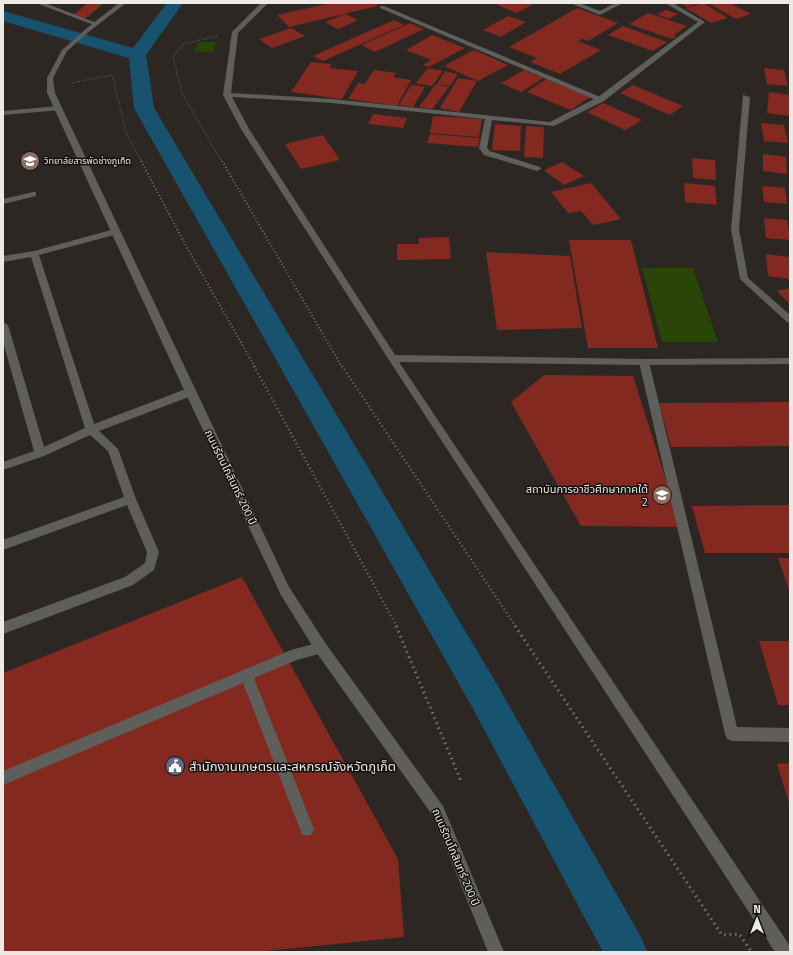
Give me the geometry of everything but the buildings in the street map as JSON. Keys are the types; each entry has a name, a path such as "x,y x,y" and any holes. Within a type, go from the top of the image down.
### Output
{"street":[{"path":"39,3 96,24"},
{"name":"ถนนรัตนโกสินทร์ 200 ปี","path":"123,3 64,50 50,78 50,89 115,232 285,591 321,648 438,810 496,952"},
{"path":"265,3 235,32 227,95 245,129 392,358 784,952"},
{"path":"573,3 600,13 620,3"},
{"path":"227,95 332,101 551,124 601,99 702,22 668,3"},
{"path":"382,7 601,99"},
{"path":"746,98 735,230 744,279 790,320"},
{"path":"3,113 58,108"},
{"path":"489,118 483,148 487,152 537,169"},
{"path":"3,202 33,194"},
{"path":"3,259 34,254 115,232"},
{"path":"3,628 129,581 150,566 153,552 130,499 113,449 91,430 34,254"},
{"path":"3,325 40,453"},
{"path":"392,358 644,362 790,360"},
{"path":"644,362 732,734 790,735"},
{"path":"3,466 40,453 91,430 190,392"},
{"path":"3,545 130,499"},
{"path":"3,778 296,654 321,648"},
{"path":"246,675 307,829"}],"path":[{"path":"235,32 183,44 173,57 182,93 334,355 722,935 739,934 752,952"},
{"path":"72,83 112,75 127,135 185,244 275,403 397,627 461,781"}],"green space":[{"path":"199,42 216,42 213,52 194,51"},
{"path":"642,268 693,268 718,342 662,342"}],"waterway":[{"path":"137,55 175,3"},
{"path":"3,16 137,55"},
{"path":"137,55 144,108 483,693 626,952"}],"place":[{"name":"วิทยาลัยสารพัดช่างภูเก็ต","path":"30,161"},
{"name":"สถาบันการอาชีวศึกษาภาคใต้ 2","path":"662,495"},
{"name":"สำนักงานเกษตรและสหกรณ์จังหวัดภูเก็ต","path":"175,766"}]}
